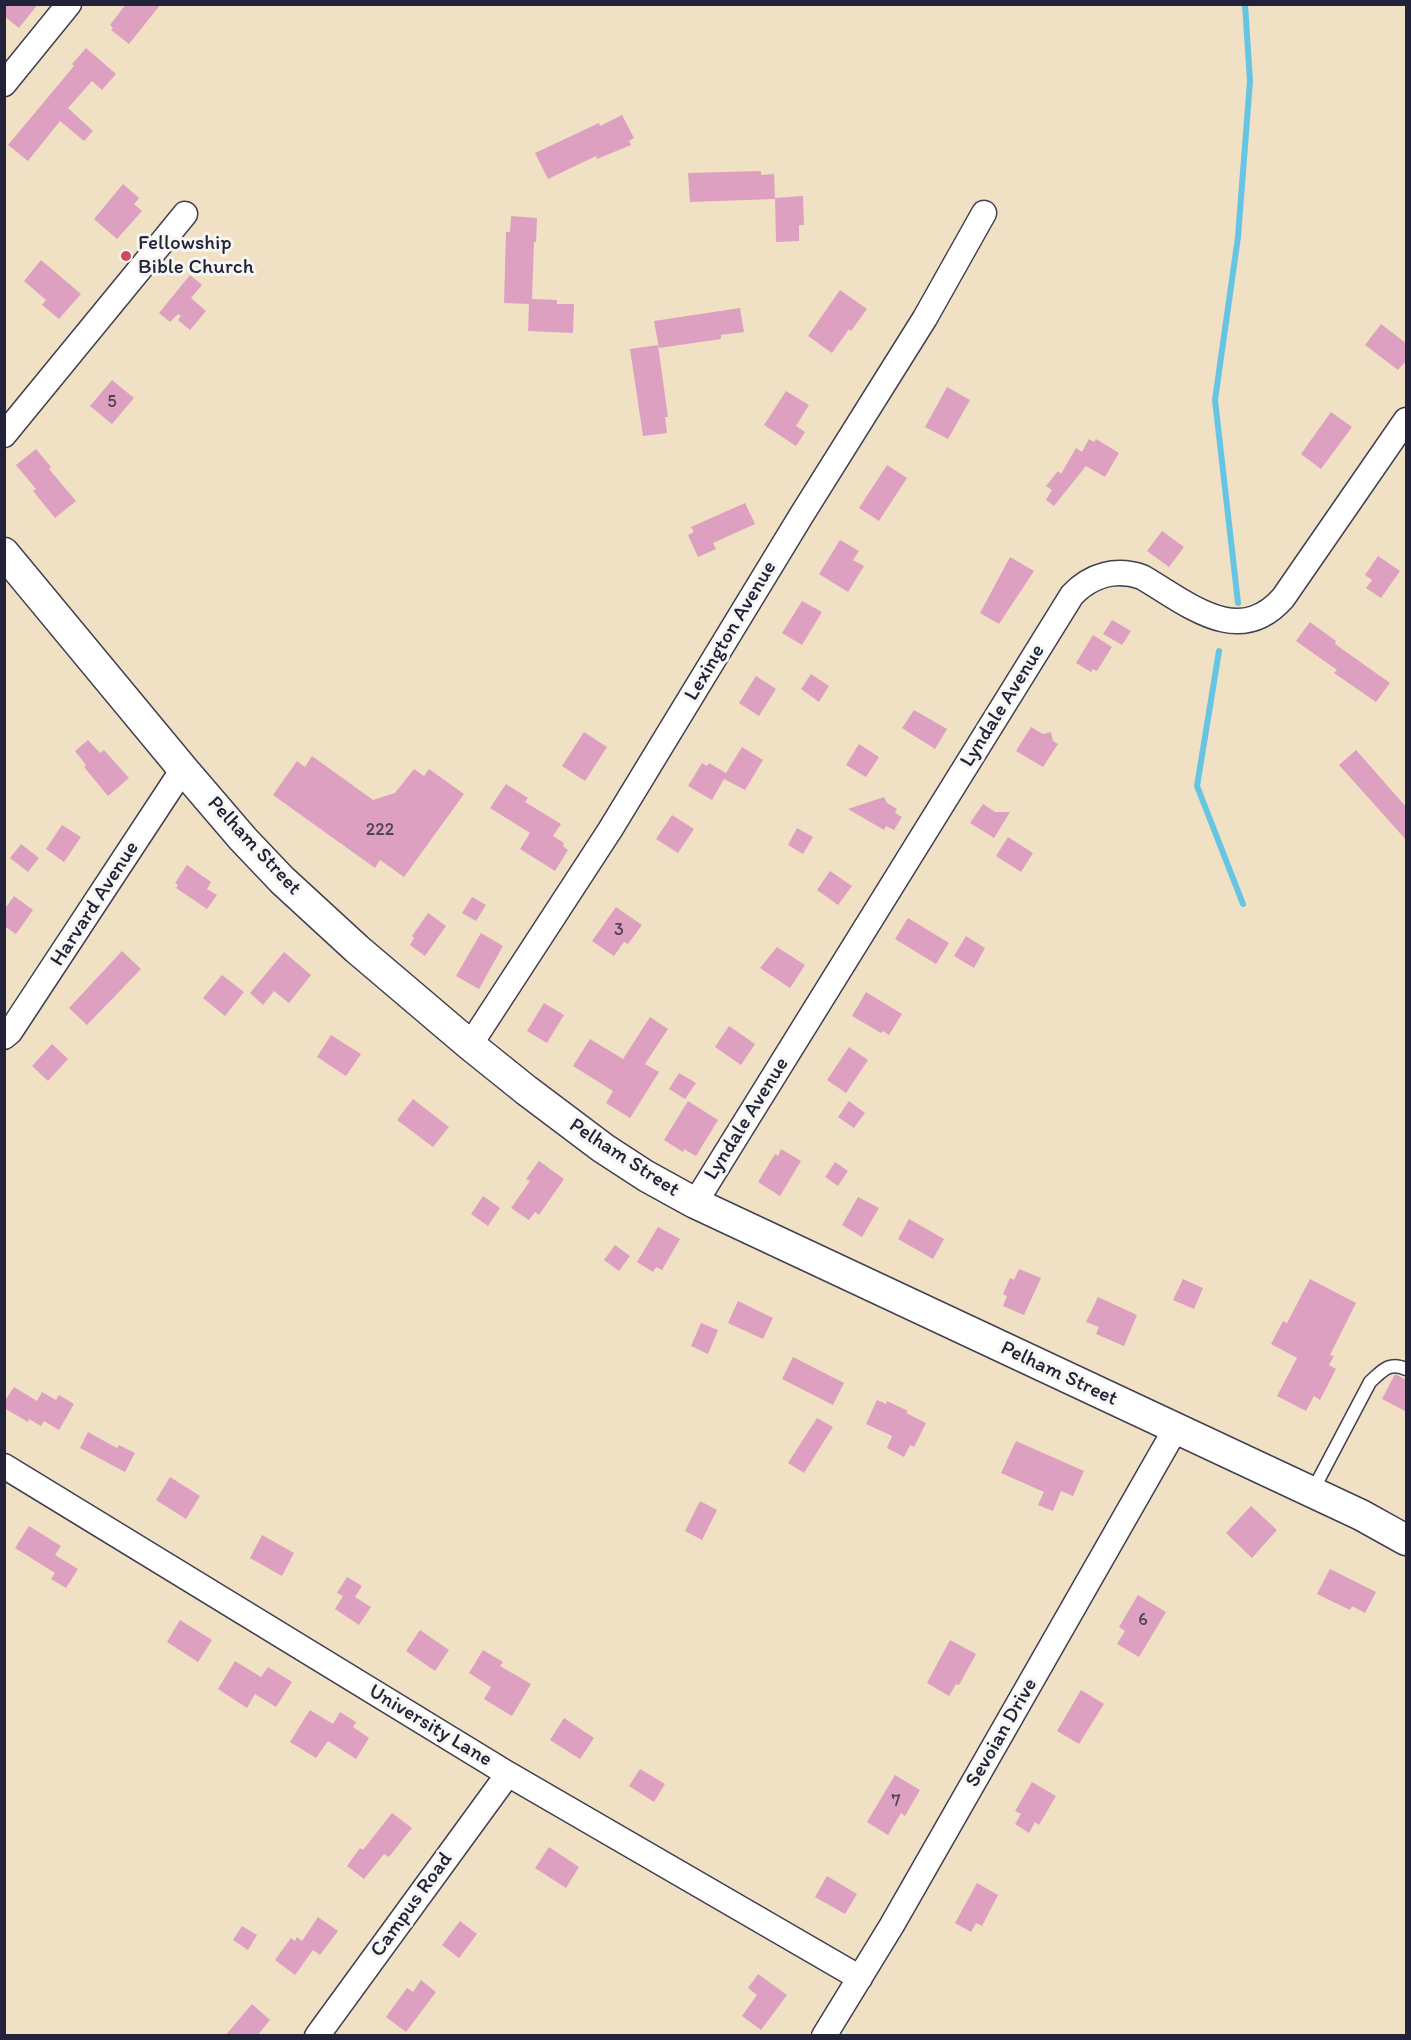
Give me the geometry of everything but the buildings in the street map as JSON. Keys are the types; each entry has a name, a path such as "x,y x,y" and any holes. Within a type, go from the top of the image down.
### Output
{"street":[{"path":"4,84 69,4"},
{"name":"Lexington Avenue","path":"470,1045 610,830 925,318 984,213"},
{"path":"4,435 185,214"},
{"name":"Lyndale Avenue","path":"694,1203 1072,595 1086,583 1103,575 1132,574 1142,577 1217,619 1236,621 1263,615 1283,598 1407,420"},
{"name":"Pelham Street","path":"11,565 183,770 282,880 357,949 470,1045 603,1148 694,1203 1361,1515 1403,1531"},
{"name":"Harvard Avenue","path":"4,1037 10,1032 183,770"},
{"name":"Sevoian Drive","path":"824,2036 860,1978 1176,1428"},
{"name":"University Lane","path":"4,1466 508,1774 860,1978"},
{"name":"Campus Road","path":"317,2036 508,1774"}],"lane":[{"path":"1312,1492 1370,1382 1385,1369 1397,1365 1407,1369"}],"waterway":[{"path":"1238,603 1215,400 1238,237 1250,81 1245,4"},
{"path":"1219,651 1197,786 1243,904"}],"place":[{"name":"Fellowship Bible Church","path":"126,256"}]}
